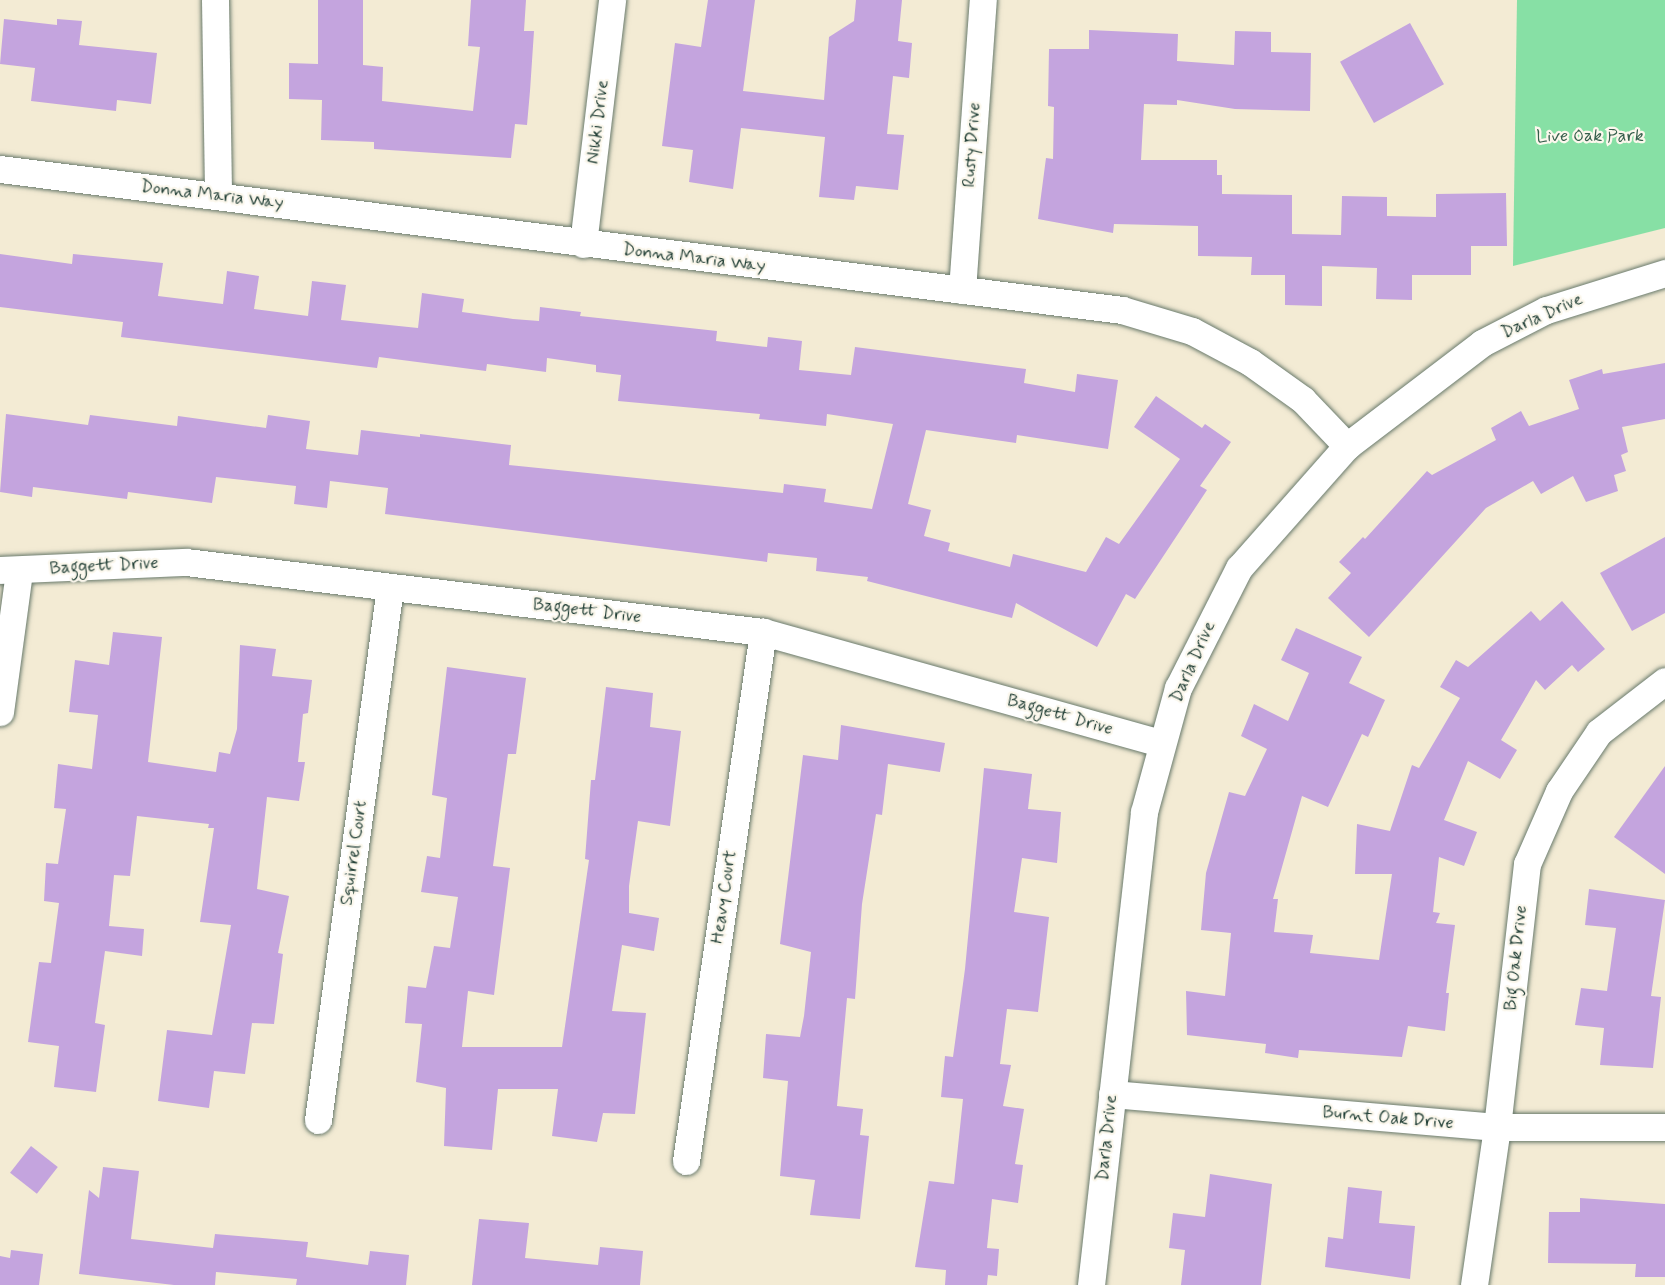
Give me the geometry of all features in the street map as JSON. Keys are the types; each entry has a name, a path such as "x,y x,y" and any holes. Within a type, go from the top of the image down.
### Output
{"street":[{"path":"215,0 218,195"},
{"name":"Nikki Drive","path":"583,244 612,0"},
{"name":"Rusty Drive","path":"962,290 983,0"},
{"name":"Donna Maria Way","path":"0,169 1122,310 1192,331 1278,381 1302,400 1347,446"},
{"name":"Darla Drive","path":"1091,1285 1144,812 1161,743 1178,688 1239,568 1347,446 1482,343 1546,310 1665,273"},
{"name":"Baggett Drive","path":"10,570 186,562 763,632 1161,743"},
{"path":"0,711 10,570"},
{"name":"Squirrel Court","path":"318,1120 390,587"},
{"name":"Heavy Court","path":"686,1161 763,632"},
{"name":"Big Oak Drive","path":"1474,1285 1497,1127 1527,864 1559,791 1599,732 1665,681"},
{"name":"Burnt Oak Drive","path":"1112,1094 1497,1127 1665,1126"}],"green space":[{"name":"Live Oak Park","path":"1517,0 1665,0 1665,228 1513,266"}],"building":[{"path":"318,0 363,0 363,65 383,67 382,101 473,111 480,47 468,46 471,0 526,0 524,31 534,31 527,125 515,124 511,158 374,149 374,142 321,140 322,100 289,99 289,63 318,64"},
{"path":"708,0 755,0 743,91 824,100 829,37 854,21 856,0 902,0 898,41 912,43 909,78 893,76 887,134 904,135 898,190 856,186 854,200 819,197 825,137 741,128 733,189 689,182 693,150 662,146 675,43 701,47"},
{"path":"4,19 57,25 57,19 82,21 79,45 157,53 151,104 117,100 116,111 31,101 35,68 0,64"},
{"path":"1410,23 1444,84 1374,123 1340,62"},
{"path":"1089,30 1178,34 1177,61 1234,65 1235,31 1271,32 1271,52 1311,53 1310,111 1235,109 1177,100 1177,105 1144,104 1141,160 1217,160 1217,175 1222,175 1222,194 1292,195 1292,234 1341,235 1342,196 1387,197 1387,216 1436,217 1436,194 1506,193 1507,246 1471,246 1471,275 1412,275 1412,300 1376,299 1377,268 1322,266 1322,306 1285,305 1285,275 1251,275 1252,257 1198,256 1198,226 1114,224 1113,233 1038,219 1046,158 1053,159 1054,107 1048,106 1049,49 1089,49"},
{"path":"0,254 72,264 73,254 163,263 158,296 223,304 227,271 259,276 254,309 308,316 312,281 346,285 341,320 418,328 422,293 464,299 462,312 513,319 539,321 540,307 581,312 580,316 717,331 716,341 767,347 768,337 802,341 799,370 851,375 855,347 1026,369 1024,383 1075,392 1077,374 1118,380 1108,449 1017,435 1016,443 926,430 908,504 931,510 924,536 950,543 948,551 1010,567 1013,554 1086,572 1106,537 1119,544 1180,459 1134,427 1156,396 1202,428 1205,424 1231,442 1200,486 1207,490 1135,599 1126,594 1097,647 1016,603 1012,618 867,581 868,577 816,571 817,558 768,553 767,562 385,514 388,488 330,481 327,508 294,504 296,486 216,477 212,503 128,492 127,499 33,487 32,497 0,492 6,414 88,425 90,415 177,426 178,416 266,428 268,415 310,421 306,449 358,455 361,430 420,437 420,434 511,445 509,465 783,493 784,484 826,489 824,502 872,509 893,424 827,414 826,426 759,419 760,414 618,401 621,375 596,372 596,365 547,358 546,372 487,364 486,371 379,357 377,368 121,337 123,322 0,307"},
{"path":"1665,363 1665,419 1622,427 1628,452 1621,455 1626,471 1614,475 1618,491 1586,502 1573,476 1541,494 1533,481 1486,508 1369,637 1328,598 1351,573 1339,562 1363,537 1365,539 1427,471 1432,475 1496,440 1491,428 1521,411 1529,426 1579,409 1569,380 1602,369 1603,374"},
{"path":"1665,537 1665,613 1632,631 1600,573"},
{"path":"1562,601 1605,649 1578,672 1572,665 1545,690 1536,680 1501,740 1517,750 1500,779 1468,761 1444,820 1477,832 1464,866 1439,857 1433,912 1440,913 1436,923 1455,925 1446,993 1449,993 1445,1031 1408,1026 1402,1057 1299,1050 1298,1058 1265,1053 1266,1044 1187,1035 1186,991 1225,996 1231,933 1201,930 1206,873 1229,792 1245,796 1267,749 1241,736 1254,704 1288,721 1309,673 1281,660 1296,628 1362,657 1349,683 1385,700 1368,737 1362,734 1328,807 1302,796 1273,899 1278,899 1274,932 1313,935 1310,953 1379,960 1392,874 1355,874 1357,824 1390,831 1412,765 1419,768 1460,698 1440,687 1456,660 1468,667 1531,611 1540,621"},
{"path":"113,632 162,637 148,762 216,772 219,752 230,754 237,729 240,645 276,649 272,676 312,680 308,713 303,714 298,762 305,762 299,801 267,797 257,889 289,896 278,953 283,954 274,1024 252,1023 245,1074 214,1071 209,1108 158,1101 167,1030 212,1035 231,925 200,922 214,828 208,828 209,824 137,816 130,876 114,875 109,926 144,929 142,956 105,951 95,1023 105,1025 96,1092 54,1087 59,1046 28,1042 39,962 51,963 59,903 44,901 46,863 58,864 66,809 54,808 58,764 92,769 98,715 69,712 75,660 109,665"},
{"path":"447,667 526,678 516,754 508,754 493,866 510,868 494,995 468,991 462,1047 562,1047 589,860 585,859 591,780 595,780 606,687 653,693 650,727 681,731 670,826 638,821 629,886 629,913 659,918 654,951 622,945 612,1011 646,1013 635,1114 603,1113 597,1142 552,1136 558,1089 498,1089 492,1150 444,1146 446,1088 416,1082 422,1024 405,1023 408,986 426,988 434,946 450,948 458,897 421,892 427,856 440,858 447,798 432,795"},
{"path":"841,725 945,743 940,772 888,764 882,815 876,814 862,904 855,999 847,998 837,1106 863,1109 860,1135 869,1136 860,1219 810,1215 815,1180 780,1176 788,1081 763,1078 766,1034 800,1037 804,1016 811,952 780,944 803,755 838,760"},
{"path":"1665,766 1665,874 1614,837"},
{"path":"984,768 1032,774 1028,809 1061,812 1057,863 1022,858 1014,912 1049,917 1038,1012 1007,1009 1000,1064 1011,1065 1003,1106 1024,1109 1015,1164 1023,1165 1018,1203 992,1199 987,1248 999,1249 997,1276 988,1275 987,1285 945,1285 946,1270 915,1267 929,1181 954,1184 963,1099 941,1097 945,1056 953,1057 965,969"},
{"path":"1589,889 1665,900 1651,996 1661,997 1653,1068 1600,1065 1604,1028 1575,1025 1581,988 1607,991 1616,928 1585,925"},
{"path":"31,1146 58,1167 37,1194 10,1173"},
{"path":"103,1167 139,1171 131,1239 213,1248 215,1234 308,1242 306,1257 368,1265 370,1251 409,1255 406,1285 296,1285 297,1279 216,1272 215,1285 174,1285 79,1274 89,1190 99,1198"},
{"path":"1210,1174 1272,1184 1261,1285 1181,1285 1185,1250 1169,1248 1173,1213 1205,1217"},
{"path":"1348,1187 1382,1191 1379,1223 1415,1226 1410,1279 1325,1267 1328,1237 1343,1239"},
{"path":"1580,1198 1665,1204 1665,1277 1635,1277 1636,1264 1548,1263 1549,1212 1580,1212"},
{"path":"479,1219 529,1223 525,1258 598,1265 600,1247 643,1251 640,1285 472,1285"},
{"path":"11,1250 43,1254 39,1285 0,1285 0,1256 10,1258"}]}
